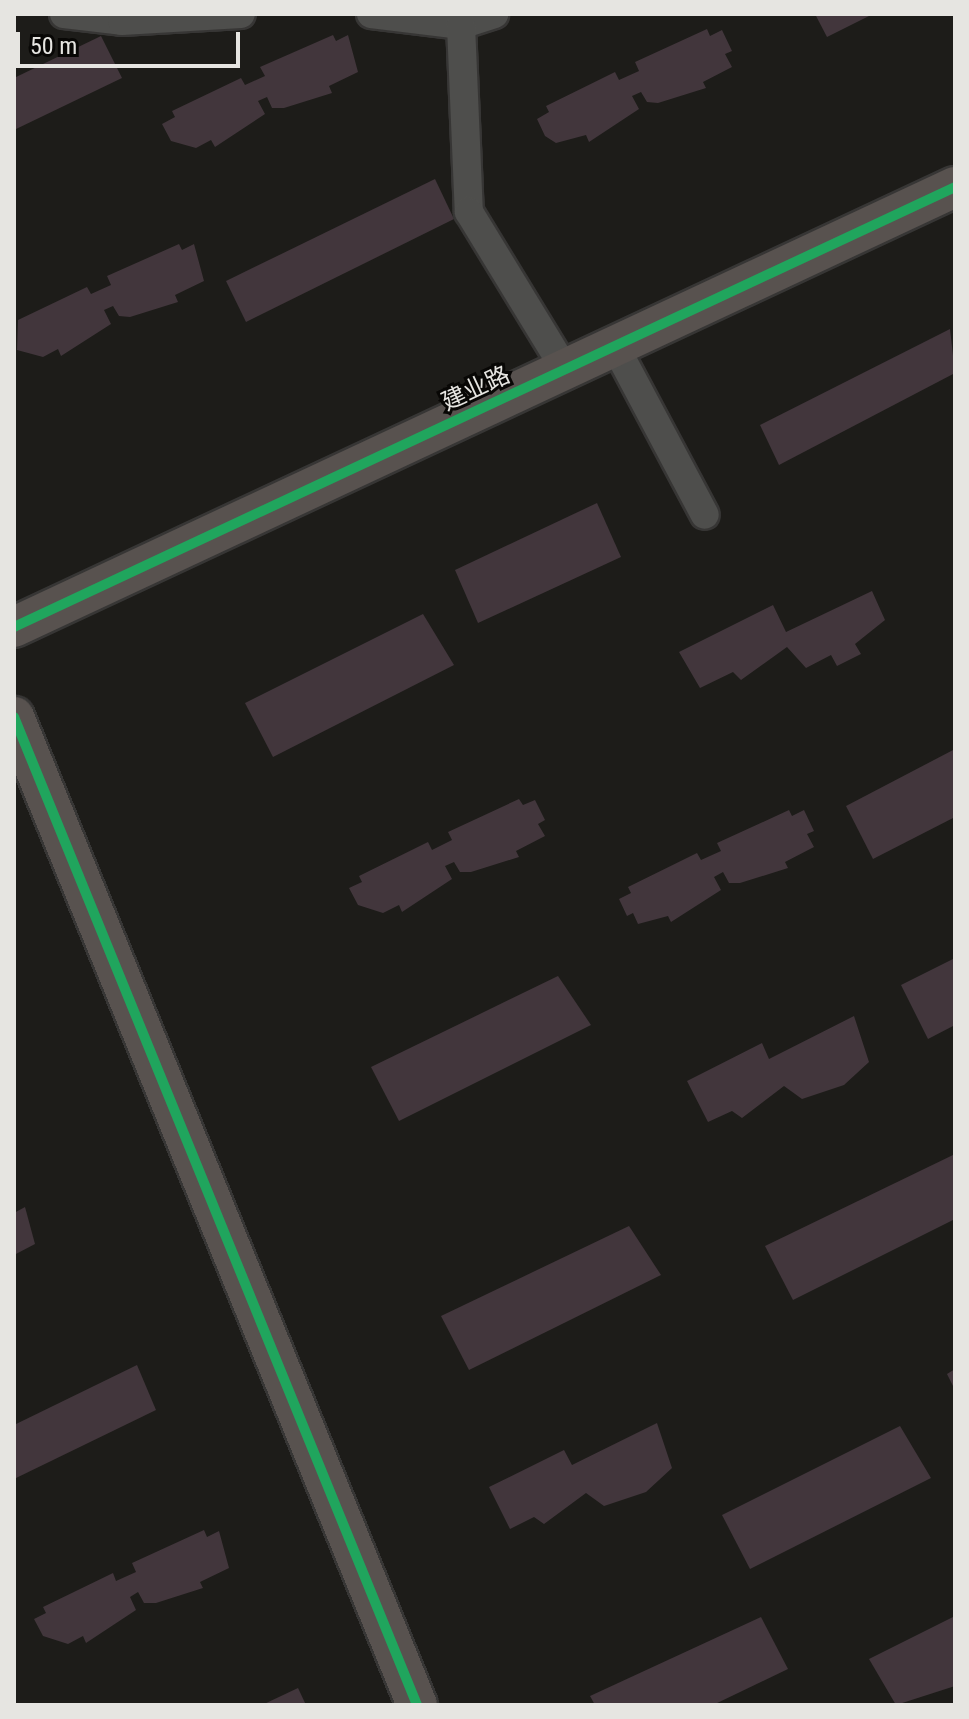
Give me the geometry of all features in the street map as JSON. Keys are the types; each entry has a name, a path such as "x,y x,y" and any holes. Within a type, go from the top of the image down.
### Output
{"street":[{"path":"64,14 122,21 241,14"},
{"path":"371,14 461,25 494,14"},
{"path":"461,25 469,212 565,369"},
{"name":"建业路","path":"14,627 955,187"},
{"path":"615,346 705,515"},
{"path":"14,717 417,1705"}],"building":[{"path":"815,14 873,14 827,37"},
{"path":"707,29 710,36 722,30 732,51 725,54 732,67 703,82 706,88 658,103 647,102 641,92 632,96 639,109 589,142 586,135 556,143 545,136 537,119 549,112 546,106 615,72 619,80 639,71 635,62"},
{"path":"333,35 336,41 348,35 358,72 329,86 332,93 284,108 272,108 267,97 258,101 265,114 215,147 211,140 196,148 171,141 162,124 175,117 172,111 241,78 245,85 265,76 260,67"},
{"path":"101,36 122,78 14,130 14,78"},
{"path":"435,179 454,219 246,322 226,281"},
{"path":"179,244 182,250 194,244 204,281 175,295 178,302 130,317 119,316 113,306 104,310 111,324 61,356 58,349 43,357 17,350 18,320 87,287 91,294 111,285 107,276"},
{"path":"950,329 955,373 779,465 760,425"},
{"path":"597,503 621,557 478,623 455,570"},
{"path":"872,591 885,620 855,644 861,654 837,666 831,655 806,668 787,647 741,680 733,672 700,688 679,652 773,605 786,632"},
{"path":"423,614 454,665 273,757 245,703"},
{"path":"955,749 955,817 873,859 846,806"},
{"path":"519,799 523,805 535,800 545,820 538,824 545,836 516,851 519,857 471,872 460,872 454,862 445,866 452,879 402,912 399,905 383,913 358,905 349,888 362,882 359,876 428,842 432,850 452,840 448,832"},
{"path":"789,810 792,816 804,810 814,831 807,834 814,847 785,862 788,868 740,883 729,883 723,872 714,877 721,890 671,922 668,916 638,924 633,913 627,916 619,899 631,893 628,887 697,853 701,860 721,851 717,843"},
{"path":"955,958 955,1025 928,1039 901,985"},
{"path":"558,976 591,1025 399,1121 371,1067"},
{"path":"854,1016 869,1062 844,1085 802,1099 784,1086 742,1118 732,1111 708,1122 687,1081 762,1043 769,1059"},
{"path":"953,1155 955,1219 793,1300 765,1246"},
{"path":"25,1207 35,1244 14,1255 14,1213"},
{"path":"629,1226 661,1275 469,1370 441,1316"},
{"path":"137,1365 156,1410 14,1479 14,1425"},
{"path":"955,1369 955,1390 947,1374"},
{"path":"657,1423 672,1468 646,1492 604,1506 586,1493 544,1524 534,1517 510,1529 489,1487 564,1450 572,1465"},
{"path":"900,1426 931,1478 750,1569 722,1515"},
{"path":"204,1530 207,1537 219,1531 229,1568 200,1582 203,1588 156,1603 144,1603 138,1592 130,1597 136,1610 86,1643 83,1636 68,1644 43,1636 34,1619 46,1613 43,1607 113,1573 116,1581 136,1572 132,1563"},
{"path":"955,1616 955,1686 896,1705 869,1659"},
{"path":"761,1617 788,1669 713,1705 595,1705 590,1696"},
{"path":"298,1688 306,1705 262,1705"}],"cycle path":[{"path":"14,627 955,187"},
{"path":"14,717 417,1705"}]}
